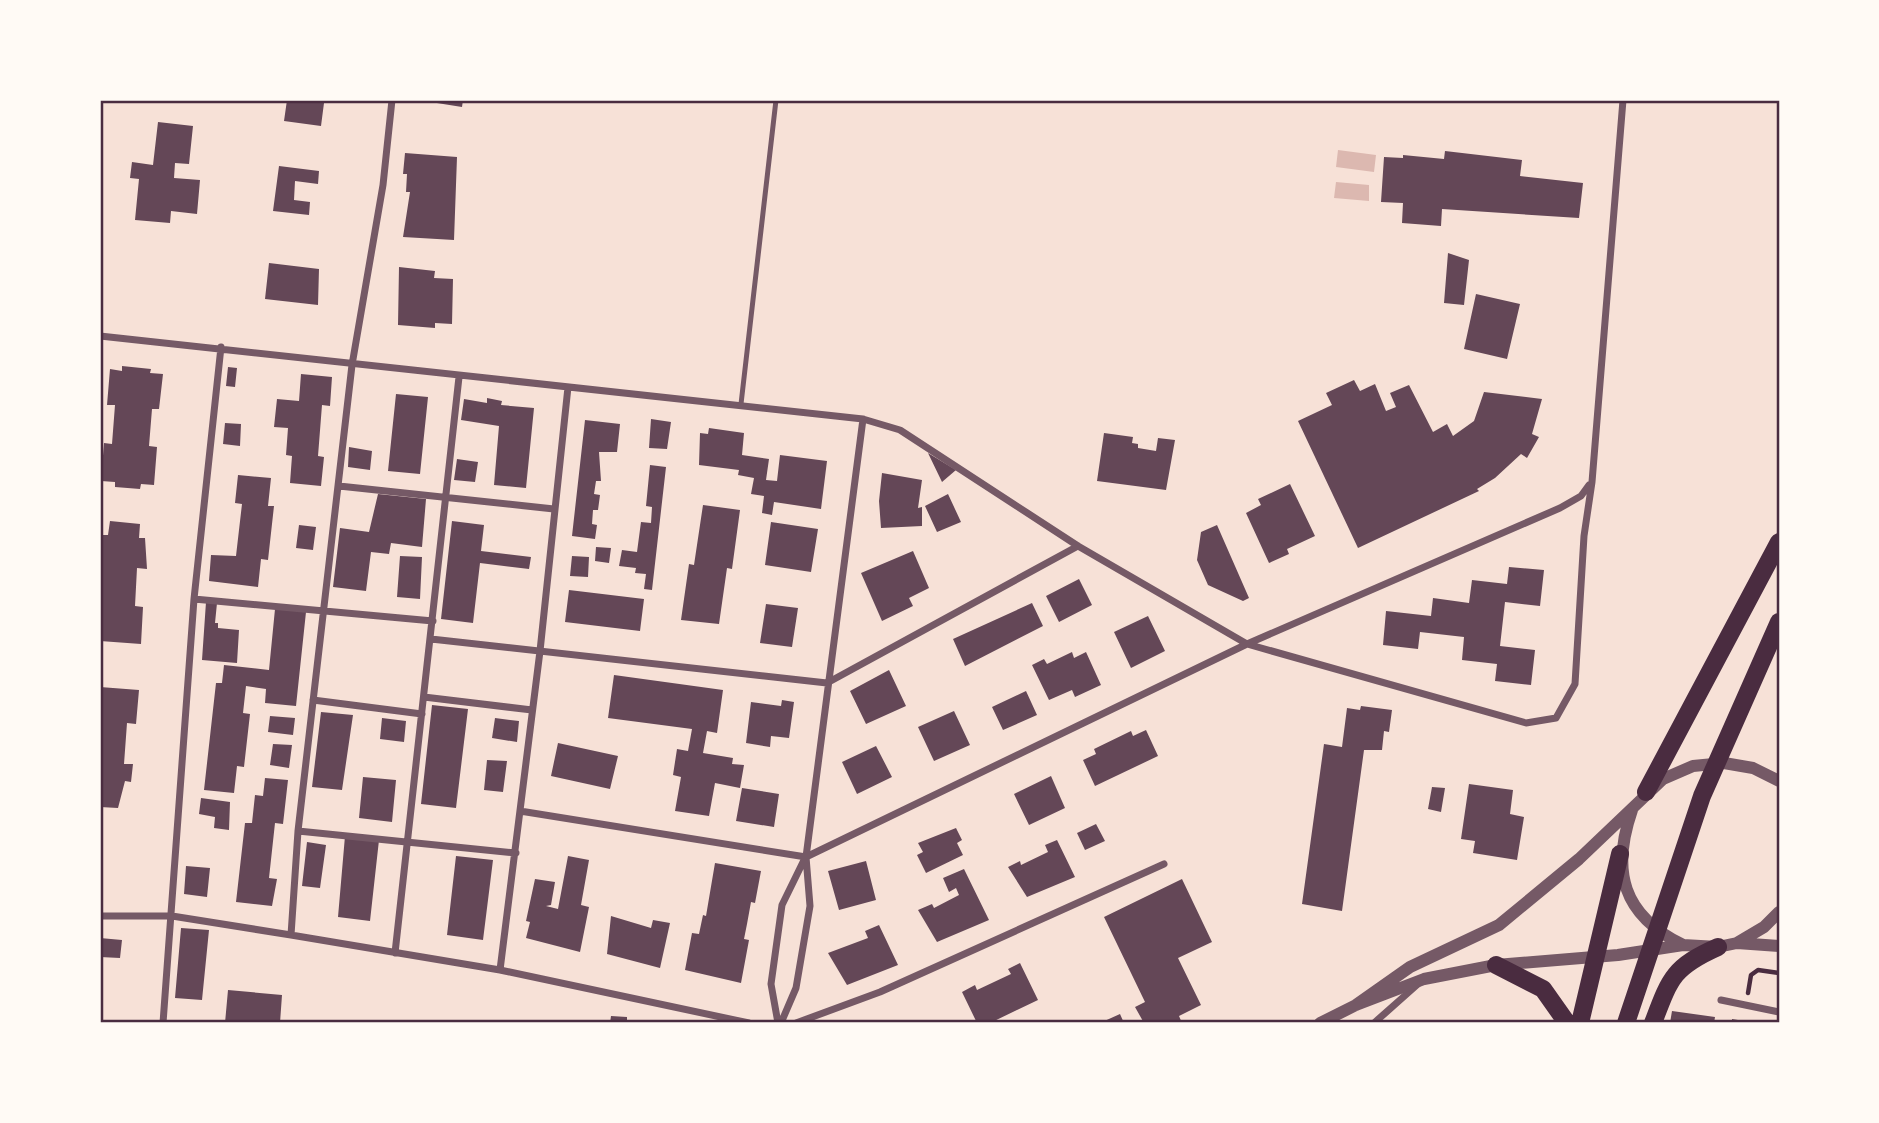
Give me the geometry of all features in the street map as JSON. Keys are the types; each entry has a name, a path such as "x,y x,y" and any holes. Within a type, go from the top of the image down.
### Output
{"main road":[{"path":"1646,792 1779,542"},
{"path":"1626,1023 1702,796 1779,622"},
{"path":"1580,1023 1620,854"},
{"path":"1653,1023 1667,985 1686,962 1718,947"},
{"path":"1496,965 1543,989 1567,1023"}],"street":[{"path":"292,935 298,831 352,365 383,185 392,100"},
{"path":"100,336 221,347 459,377 741,404 863,419 900,430 1078,546 1247,644 1526,723 1556,718 1575,684 1584,536 1592,482 1623,100"},
{"path":"163,1023 194,599 221,347"},
{"path":"395,953 459,377"},
{"path":"500,970 540,651 568,387"},
{"path":"780,1023 796,988 810,906 806,858 863,419"},
{"path":"520,811 806,858 1247,644 1560,508 1581,496 1592,482"},
{"path":"339,486 554,509"},
{"path":"431,639 827,683 1078,546"},
{"path":"194,599 433,621"},
{"path":"424,697 532,710"},
{"path":"313,701 422,714"},
{"path":"1356,1005 1410,967 1499,925 1579,859 1634,807 1646,792 1663,779 1693,766 1724,763 1754,768 1779,781"},
{"path":"1634,807 1620,854 1624,884 1637,909 1648,922 1683,945"},
{"path":"298,831 516,853"},
{"path":"780,1023 771,984 782,905 806,858"},
{"path":"796,1023 880,992 1164,864"},
{"path":"1737,943 1764,927 1779,912"},
{"path":"100,916 172,916 292,935 500,970 749,1023"},
{"path":"1320,1023 1356,1005 1424,979 1496,965 1595,957 1683,945 1718,947 1737,943 1779,946"},
{"path":"1374,1023 1424,979"},
{"path":"1721,1000 1779,1012"}],"lane":[{"path":"741,404 776,100"}],"path":[{"path":"1754,1007 1749,999 1751,975 1758,970 1779,973"}],"shaded area":[{"path":"1338,150 1376,155 1374,172 1336,167"},
{"path":"1336,182 1369,185 1369,201 1334,198"}],"building":[{"path":"287,100 318,100 324,103 321,126 284,121"},
{"path":"418,100 463,100 462,107"},
{"path":"158,122 193,126 189,164 175,163 174,178 200,180 197,214 171,211 170,223 135,220 139,179 130,178 132,162 153,165"},
{"path":"1445,151 1522,160 1520,176 1583,183 1579,218 1442,209 1441,226 1402,223 1403,203 1381,202 1384,157 1403,158 1403,155 1444,159"},
{"path":"405,153 457,157 454,240 403,237 410,192 406,192 407,174 403,174"},
{"path":"279,166 319,171 318,184 295,181 294,200 310,202 309,215 273,211"},
{"path":"1448,253 1469,260 1464,305 1444,303"},
{"path":"269,263 319,269 318,305 265,299"},
{"path":"399,267 435,271 434,278 453,279 452,324 435,323 435,328 398,325"},
{"path":"1476,294 1520,304 1507,359 1464,349"},
{"path":"122,366 151,369 150,373 163,374 159,409 152,409 149,446 157,447 154,485 141,484 140,489 115,487 115,482 101,481 104,443 112,444 115,405 107,405 110,369 122,371"},
{"path":"228,367 237,368 235,387 226,386"},
{"path":"301,374 332,377 330,406 322,405 318,456 324,457 321,486 290,483 292,456 286,455 288,428 274,427 277,399 299,401"},
{"path":"1354,380 1360,391 1375,384 1386,411 1396,407 1390,393 1409,385 1433,432 1447,424 1453,436 1474,421 1484,392 1542,399 1532,434 1539,437 1527,458 1521,454 1495,478 1477,489 1479,491 1358,548 1298,421 1332,405 1326,393"},
{"path":"396,394 428,397 420,474 388,471"},
{"path":"487,398 502,401 501,405 534,408 526,488 494,485 499,426 461,420 464,399 487,403"},
{"path":"651,419 671,422 667,449 649,448"},
{"path":"585,420 620,424 617,452 599,452 601,481 596,481 594,494 600,495 598,510 593,510 592,524 597,525 595,539 572,536"},
{"path":"225,423 241,424 240,446 223,444"},
{"path":"709,428 744,433 742,455 769,459 766,480 777,481 780,455 827,461 821,509 774,502 772,515 762,513 764,496 751,494 754,478 738,475 739,470 699,465 700,433 708,434"},
{"path":"1104,433 1133,437 1132,443 1138,444 1138,448 1156,451 1158,438 1175,440 1166,490 1097,481"},
{"path":"349,447 372,451 370,470 348,467"},
{"path":"928,453 956,470 942,482"},
{"path":"457,459 478,462 475,482 454,480"},
{"path":"650,465 666,467 652,590 644,589 646,574 635,573 636,568 619,566 622,550 637,552 641,522 651,523 652,507 646,506"},
{"path":"882,473 922,480 918,508 922,507 922,526 881,528 879,501"},
{"path":"238,475 271,478 268,506 274,506 268,560 261,559 258,587 209,581 211,555 236,556 242,504 235,503"},
{"path":"1290,484 1315,536 1287,549 1289,554 1269,563 1246,513 1261,505 1258,499"},
{"path":"378,494 426,499 422,547 391,543 389,554 371,552 366,591 333,587 340,528 369,532"},
{"path":"948,494 961,522 937,532 925,506"},
{"path":"703,505 740,510 732,569 727,568 719,624 681,620 689,564 694,565"},
{"path":"110,521 140,524 139,538 145,538 147,569 137,568 135,606 143,607 141,644 100,641 100,548 102,535 108,535"},
{"path":"452,521 484,525 481,551 531,557 529,569 480,563 473,623 441,619"},
{"path":"771,522 818,529 811,572 765,565"},
{"path":"299,525 316,527 313,550 296,548"},
{"path":"1217,525 1249,598 1243,601 1208,585 1197,560 1201,532"},
{"path":"596,547 611,548 609,563 595,561"},
{"path":"913,551 929,588 909,598 913,606 882,621 861,573"},
{"path":"400,556 422,557 420,599 397,597"},
{"path":"572,556 589,557 588,577 570,576"},
{"path":"1509,567 1544,570 1540,606 1505,602 1500,646 1535,650 1531,685 1495,681 1497,664 1462,660 1464,637 1420,632 1418,649 1383,645 1386,611 1431,616 1433,598 1469,603 1472,580 1507,584"},
{"path":"1079,579 1092,605 1059,622 1046,596"},
{"path":"569,590 644,599 640,631 565,622"},
{"path":"206,602 217,603 215,623 218,623 218,628 239,630 237,663 202,660"},
{"path":"1032,603 1043,626 965,666 953,639"},
{"path":"766,604 798,608 792,647 760,643"},
{"path":"275,609 306,612 296,706 265,703 266,689 246,686 243,713 250,714 244,767 237,766 234,793 204,790 216,683 222,683 224,665 269,670"},
{"path":"1148,616 1165,651 1131,668 1114,632"},
{"path":"1072,652 1074,658 1086,652 1101,685 1075,697 1072,690 1049,700 1032,665 1044,659 1047,664"},
{"path":"889,670 906,706 866,724 850,691"},
{"path":"614,675 723,690 717,733 707,731 703,753 733,758 732,764 744,765 740,788 715,783 709,816 675,811 681,777 673,775 677,749 688,751 692,729 608,718"},
{"path":"100,687 139,690 136,724 127,723 124,764 133,764 131,782 125,781 118,808 100,807"},
{"path":"1026,691 1037,715 1003,730 992,707"},
{"path":"782,700 794,702 789,738 771,736 770,747 746,743 751,702 781,706"},
{"path":"432,705 468,709 456,808 421,804"},
{"path":"1361,706 1392,710 1389,732 1384,731 1382,750 1364,750 1342,911 1302,904 1324,744 1342,747 1347,708 1360,710"},
{"path":"954,711 970,745 934,761 918,727"},
{"path":"321,712 353,715 342,790 312,787"},
{"path":"270,716 295,718 293,735 268,732"},
{"path":"382,718 406,721 404,742 380,739"},
{"path":"495,718 519,721 517,742 492,738"},
{"path":"1146,730 1158,756 1095,786 1083,760 1096,754 1094,749 1131,731 1133,736"},
{"path":"558,743 618,756 610,789 551,776"},
{"path":"273,744 292,745 289,768 270,765"},
{"path":"876,746 892,777 857,794 842,762"},
{"path":"487,760 507,761 503,792 484,790"},
{"path":"1051,776 1065,808 1029,825 1014,794"},
{"path":"363,777 396,780 392,822 359,818"},
{"path":"265,778 288,780 283,824 275,823 269,878 277,879 272,906 236,902 245,823 252,823 255,795 263,796"},
{"path":"1469,784 1513,790 1510,814 1524,817 1517,860 1473,853 1475,841 1461,839"},
{"path":"1432,787 1445,788 1441,812 1428,809"},
{"path":"742,788 779,794 774,827 736,821"},
{"path":"201,798 230,802 229,830 214,828 215,817 199,814"},
{"path":"1096,824 1105,841 1085,850 1077,833"},
{"path":"956,828 962,840 957,843 963,855 926,873 917,855 923,852 918,843"},
{"path":"345,836 379,840 370,921 338,917"},
{"path":"1057,840 1075,877 1027,897 1008,867 1020,861 1021,865 1048,852 1045,845"},
{"path":"307,842 326,845 320,888 302,886"},
{"path":"456,856 493,860 483,940 447,935"},
{"path":"568,856 589,860 581,905 589,907 580,952 526,938 530,922 526,921 535,879 555,882 551,905 546,906 558,909"},
{"path":"866,861 876,900 839,910 828,871"},
{"path":"715,863 761,871 755,903 751,902 744,939 749,940 741,983 685,970 692,933 699,934 703,915 706,916"},
{"path":"186,866 210,868 207,897 184,894"},
{"path":"964,869 989,920 937,942 918,910 932,904 934,908 959,895 956,888 949,892 943,878"},
{"path":"1182,879 1212,942 1178,958 1201,1005 1179,1016 1182,1023 1144,1023 1135,1007 1145,1002 1104,917"},
{"path":"611,916 651,928 653,920 670,923 660,968 607,954"},
{"path":"879,925 898,965 847,985 828,953 868,938 865,931"},
{"path":"181,928 209,930 202,1000 175,998"},
{"path":"100,938 122,940 120,958 100,957"},
{"path":"1020,963 1038,1000 990,1023 977,1023 962,992 975,985 977,990 1011,974 1008,969"},
{"path":"228,990 282,995 280,1023 225,1023"},
{"path":"1672,1011 1715,1017 1714,1023 1670,1023"},
{"path":"1120,1014 1124,1023 1100,1023"},
{"path":"611,1016 627,1017 627,1023 610,1023"},
{"path":"1732,1019 1750,1022 1750,1023 1732,1023"},
{"path":"649,1020 667,1021 667,1023 649,1023"}]}
